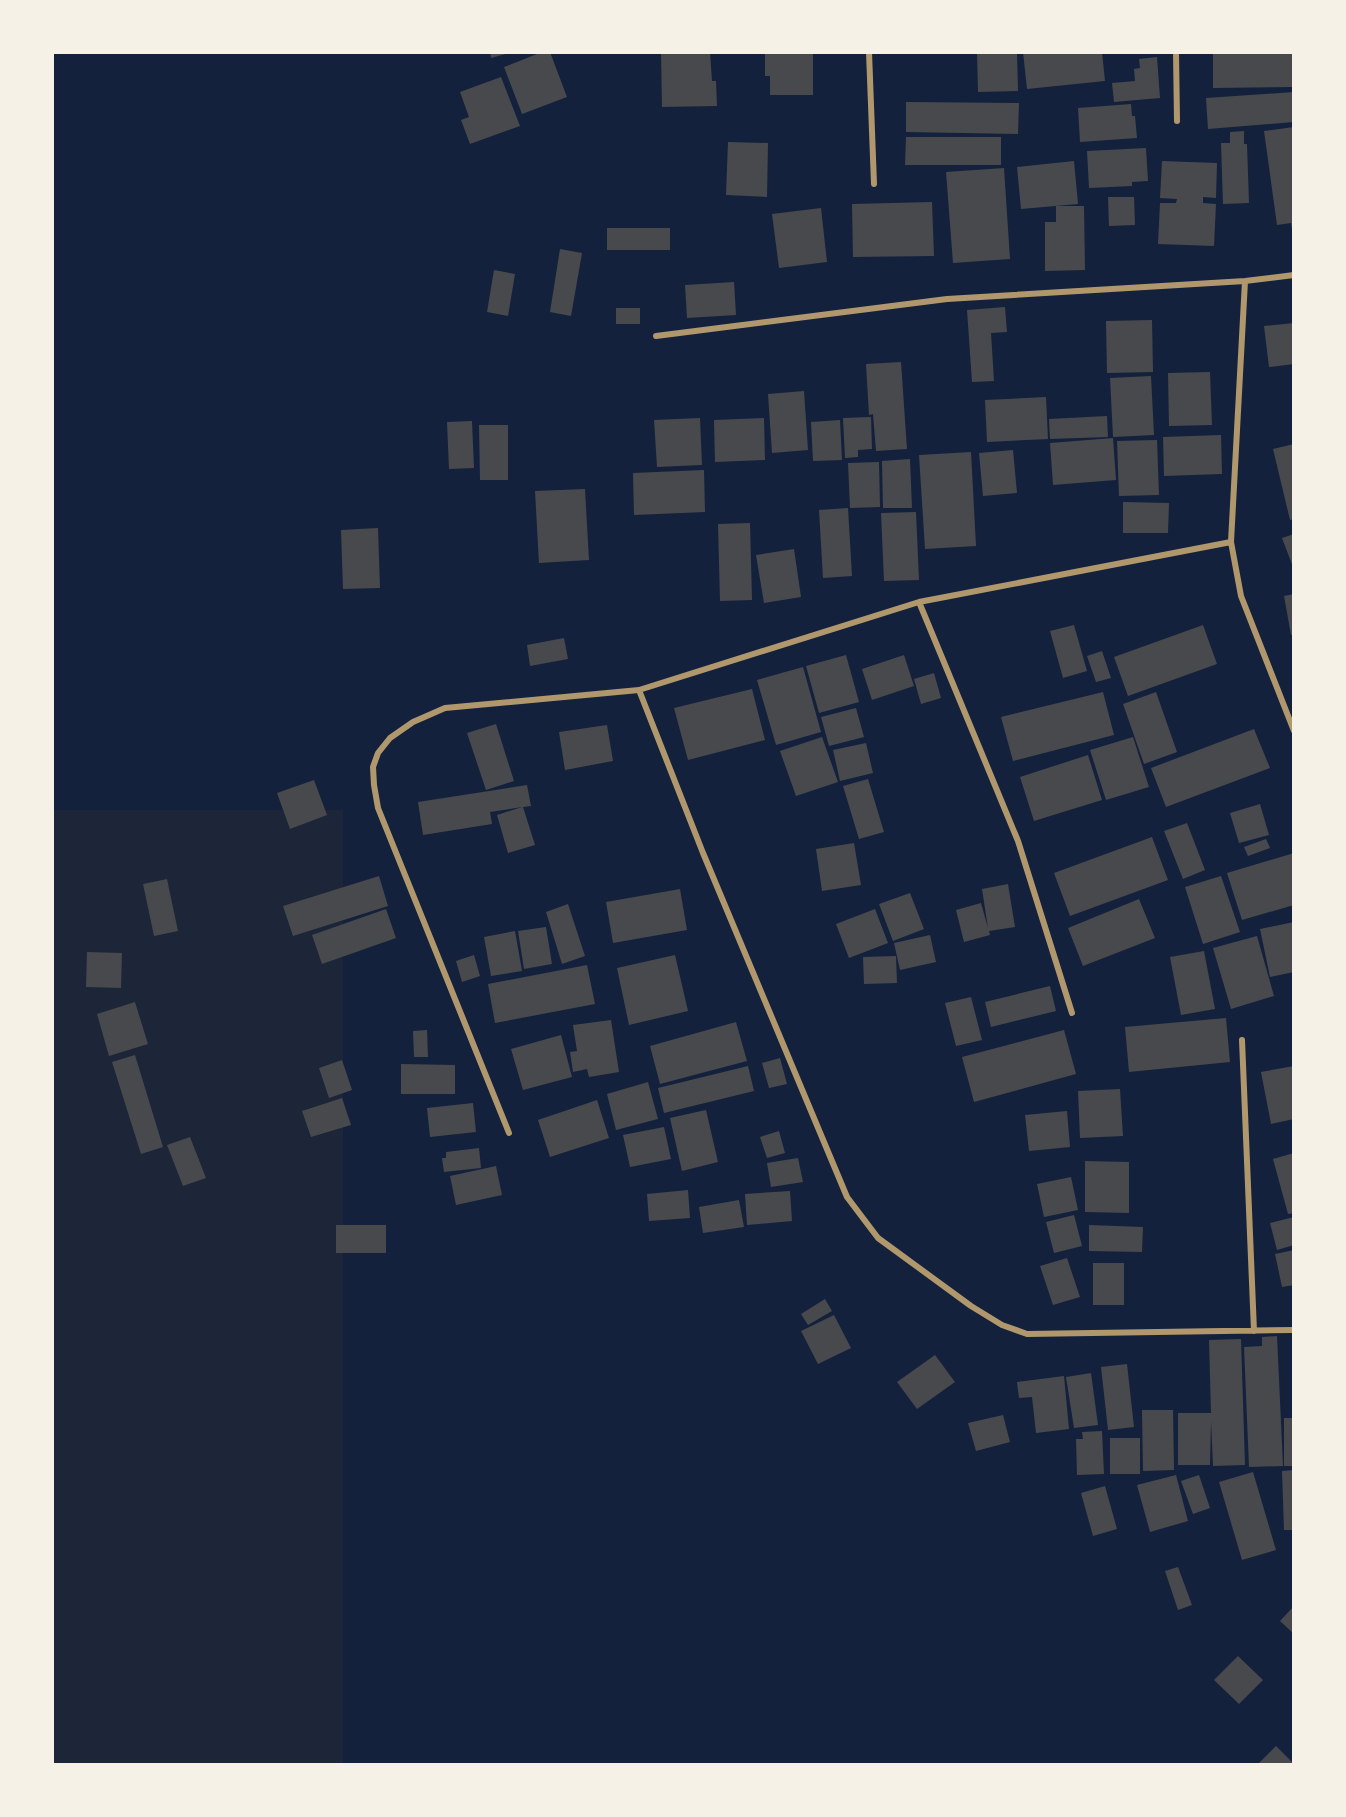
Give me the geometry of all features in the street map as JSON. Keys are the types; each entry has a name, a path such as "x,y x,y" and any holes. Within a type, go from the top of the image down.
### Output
{"street":[{"path":"869,52 874,184"},
{"path":"1176,52 1177,121"},
{"path":"656,336 947,299 1245,281 1293,275"},
{"path":"1245,281 1231,542 1241,596 1293,731"},
{"path":"509,1133 378,808 373,767 378,753 390,738 413,722 445,708 639,690 920,602 1231,542"},
{"path":"920,602 1018,841 1072,1012"},
{"path":"639,690 703,854 847,1197 879,1238 971,1306 1002,1325 1027,1334 1293,1330"},
{"path":"1242,1040 1254,1331"}],"shaded area":[{"path":"52,810 343,810 343,1764 53,1764"}],"building":[{"path":"490,52 509,52 509,53 491,58"},
{"path":"542,52 550,52 567,97 522,114 504,67"},
{"path":"661,52 710,52 712,81 716,81 717,106 662,107"},
{"path":"765,52 813,52 813,95 770,95 770,76 765,76"},
{"path":"977,52 1017,52 1018,91 978,92"},
{"path":"1023,52 1102,52 1105,81 1027,89"},
{"path":"1213,52 1294,52 1294,87 1213,88"},
{"path":"1157,57 1160,98 1114,102 1112,83 1135,81 1134,69 1140,68 1139,59"},
{"path":"501,77 520,126 470,144 461,120 469,117 460,92"},
{"path":"1294,92 1294,122 1208,129 1206,98"},
{"path":"906,102 1019,103 1018,134 906,132"},
{"path":"1131,104 1132,116 1135,116 1137,138 1080,142 1078,108"},
{"path":"1294,127 1294,229 1292,229 1291,223 1277,225 1264,131"},
{"path":"1244,131 1244,144 1247,144 1249,203 1223,204 1221,143 1230,143 1230,132"},
{"path":"906,137 1001,137 1001,165 905,165"},
{"path":"728,142 768,143 767,197 726,195"},
{"path":"1146,148 1148,181 1132,182 1132,186 1089,188 1087,151"},
{"path":"1074,161 1078,204 1021,209 1017,167"},
{"path":"1162,161 1217,163 1216,198 1203,197 1203,203 1216,204 1214,246 1158,244 1160,203 1176,203 1177,199 1160,198"},
{"path":"1004,168 1010,259 953,263 946,172"},
{"path":"1108,197 1134,197 1135,225 1109,226"},
{"path":"932,202 934,256 853,257 852,204"},
{"path":"1056,206 1084,206 1085,270 1045,271 1045,222 1056,222"},
{"path":"821,208 827,262 779,268 772,214"},
{"path":"607,228 670,228 670,250 607,250"},
{"path":"560,249 582,253 571,316 550,312"},
{"path":"494,270 515,274 508,316 487,312"},
{"path":"734,282 736,315 687,318 685,285"},
{"path":"1005,307 1007,332 991,333 994,381 972,382 967,310"},
{"path":"616,308 640,308 640,324 616,324"},
{"path":"1152,320 1153,372 1107,373 1106,321"},
{"path":"1294,323 1294,364 1269,367 1264,326"},
{"path":"901,362 907,449 876,451 873,414 869,415 866,364"},
{"path":"1210,372 1212,425 1169,426 1168,373"},
{"path":"1151,376 1154,435 1113,437 1110,378"},
{"path":"804,391 808,450 772,453 768,394"},
{"path":"1046,397 1048,439 987,442 985,400"},
{"path":"1107,416 1108,437 1050,439 1049,419"},
{"path":"871,417 872,449 858,450 858,457 845,458 843,418"},
{"path":"700,418 702,465 657,467 654,420"},
{"path":"764,418 765,460 715,462 714,420"},
{"path":"840,420 842,460 813,461 811,422"},
{"path":"472,421 474,468 449,469 447,422"},
{"path":"479,425 508,425 508,480 480,480"},
{"path":"1221,435 1222,474 1164,476 1163,437"},
{"path":"1113,438 1116,480 1053,485 1050,443"},
{"path":"1157,440 1159,495 1119,496 1117,441"},
{"path":"1294,444 1294,519 1290,520 1273,449"},
{"path":"1013,450 1017,493 983,496 979,453"},
{"path":"971,452 976,546 925,549 919,455"},
{"path":"910,459 912,508 883,508 882,461"},
{"path":"879,462 880,507 850,508 848,463"},
{"path":"704,470 705,512 634,515 633,473"},
{"path":"585,489 589,560 539,563 535,491"},
{"path":"1123,502 1169,503 1168,533 1123,533"},
{"path":"848,508 852,576 823,578 819,510"},
{"path":"916,512 919,580 884,581 881,513"},
{"path":"750,523 752,600 720,601 718,524"},
{"path":"378,528 380,588 343,589 341,530"},
{"path":"1294,534 1294,567 1293,567 1282,538"},
{"path":"794,549 801,597 764,603 756,555"},
{"path":"1294,594 1294,635 1291,635 1284,596"},
{"path":"1074,625 1087,671 1063,678 1050,631"},
{"path":"1203,625 1217,664 1128,696 1114,657"},
{"path":"564,638 568,659 530,666 527,645"},
{"path":"1102,651 1111,678 1096,682 1087,656"},
{"path":"846,655 859,702 819,713 806,666"},
{"path":"904,655 914,686 872,700 862,669"},
{"path":"803,667 821,732 776,745 757,680"},
{"path":"934,673 941,698 921,704 914,679"},
{"path":"752,689 765,740 688,760 674,708"},
{"path":"1103,692 1114,735 1013,761 1001,717"},
{"path":"1156,692 1177,752 1144,764 1123,704"},
{"path":"856,708 864,737 829,746 821,717"},
{"path":"496,724 514,781 486,790 467,733"},
{"path":"607,725 613,761 565,770 559,732"},
{"path":"1254,729 1270,768 1166,807 1151,768"},
{"path":"822,737 838,782 796,796 780,751"},
{"path":"1133,737 1149,787 1106,800 1090,750"},
{"path":"866,743 873,773 840,781 833,750"},
{"path":"1088,755 1102,800 1034,821 1020,777"},
{"path":"868,779 884,832 859,839 843,786"},
{"path":"314,780 327,815 290,829 277,793"},
{"path":"527,785 531,806 523,807 535,845 508,853 497,815 522,807 490,812 492,824 423,835 418,802"},
{"path":"1260,804 1269,835 1239,843 1230,813"},
{"path":"1187,823 1205,870 1183,879 1164,831"},
{"path":"1152,837 1168,880 1070,916 1054,873"},
{"path":"1266,839 1270,848 1248,856 1244,847"},
{"path":"854,843 861,885 822,891 816,849"},
{"path":"1294,853 1294,905 1242,920 1227,873"},
{"path":"379,876 388,906 293,936 283,906"},
{"path":"1221,876 1240,932 1203,944 1185,887"},
{"path":"167,879 178,931 154,936 143,884"},
{"path":"1008,884 1015,927 989,931 990,935 964,942 956,910 981,903 988,928 982,889"},
{"path":"680,889 687,930 613,943 606,902"},
{"path":"910,893 924,929 893,941 879,904"},
{"path":"1139,899 1155,938 1083,966 1068,928"},
{"path":"568,904 585,956 562,964 546,912"},
{"path":"386,909 396,938 322,964 312,935"},
{"path":"875,909 888,943 849,958 836,924"},
{"path":"1294,922 1294,972 1270,977 1260,929"},
{"path":"546,927 552,964 524,969 518,931"},
{"path":"515,931 522,971 491,976 484,937"},
{"path":"930,935 936,962 900,970 894,943"},
{"path":"1257,936 1274,996 1231,1009 1213,948"},
{"path":"1204,951 1215,1009 1181,1015 1170,957"},
{"path":"87,952 122,953 121,988 86,987"},
{"path":"474,955 480,976 462,982 456,961"},
{"path":"675,955 688,1011 629,1025 617,968"},
{"path":"896,956 897,983 864,984 863,957"},
{"path":"587,965 595,1004 495,1023 488,984"},
{"path":"1050,986 1056,1011 991,1027 985,1002"},
{"path":"971,997 982,1040 956,1046 945,1003"},
{"path":"135,1002 148,1044 109,1056 97,1014"},
{"path":"1226,1018 1230,1062 1129,1072 1125,1027"},
{"path":"611,1020 619,1072 589,1077 587,1069 573,1072 570,1052 577,1051 573,1025"},
{"path":"736,1022 747,1061 660,1084 650,1046"},
{"path":"427,1030 428,1057 414,1057 413,1031"},
{"path":"1064,1030 1076,1074 974,1102 962,1057"},
{"path":"561,1035 572,1077 523,1090 511,1049"},
{"path":"135,1055 163,1147 141,1154 112,1062"},
{"path":"780,1058 787,1084 769,1088 762,1063"},
{"path":"342,1060 352,1090 329,1098 319,1068"},
{"path":"401,1064 455,1065 455,1094 401,1094"},
{"path":"748,1066 754,1091 664,1113 658,1088"},
{"path":"1294,1066 1294,1119 1271,1124 1261,1072"},
{"path":"648,1082 658,1119 616,1130 607,1094"},
{"path":"1120,1089 1123,1136 1080,1138 1078,1091"},
{"path":"342,1098 351,1125 311,1137 302,1111"},
{"path":"597,1100 609,1138 550,1157 538,1120"},
{"path":"473,1103 476,1132 430,1137 427,1108"},
{"path":"706,1110 718,1162 682,1171 670,1118"},
{"path":"1067,1111 1070,1147 1029,1151 1025,1115"},
{"path":"664,1127 671,1159 630,1167 623,1135"},
{"path":"779,1131 785,1153 767,1158 760,1137"},
{"path":"190,1137 206,1178 183,1186 167,1145"},
{"path":"479,1148 481,1168 444,1172 442,1158 446,1158 446,1152"},
{"path":"1294,1153 1294,1213 1288,1214 1273,1159"},
{"path":"798,1158 803,1182 771,1187 767,1163"},
{"path":"1085,1161 1129,1162 1129,1213 1085,1212"},
{"path":"496,1166 502,1195 456,1205 450,1176"},
{"path":"1071,1177 1078,1210 1044,1217 1037,1184"},
{"path":"688,1190 690,1218 649,1221 647,1194"},
{"path":"790,1191 792,1221 747,1225 745,1194"},
{"path":"739,1200 744,1227 703,1233 699,1207"},
{"path":"1074,1215 1082,1246 1054,1253 1046,1222"},
{"path":"1294,1217 1294,1245 1277,1250 1270,1223"},
{"path":"336,1225 386,1225 386,1253 336,1253"},
{"path":"1089,1225 1143,1227 1142,1252 1089,1251"},
{"path":"1294,1250 1294,1285 1282,1287 1275,1254"},
{"path":"1067,1258 1080,1297 1053,1305 1040,1266"},
{"path":"1093,1263 1124,1263 1124,1305 1093,1305"},
{"path":"825,1299 832,1311 808,1325 801,1314"},
{"path":"834,1315 851,1348 818,1364 801,1331"},
{"path":"1277,1336 1283,1466 1249,1467 1244,1347 1262,1346 1262,1337"},
{"path":"1241,1339 1245,1465 1213,1466 1211,1421 1210,1465 1178,1465 1178,1413 1211,1413 1209,1340"},
{"path":"935,1355 955,1382 917,1409 897,1382"},
{"path":"1127,1364 1134,1427 1108,1430 1101,1367"},
{"path":"1091,1373 1098,1425 1074,1428 1066,1377"},
{"path":"1064,1376 1069,1429 1036,1433 1032,1397 1019,1398 1017,1382"},
{"path":"1142,1410 1173,1410 1174,1470 1143,1471"},
{"path":"1003,1415 1010,1442 976,1451 968,1423"},
{"path":"1284,1418 1294,1418 1294,1466 1284,1466"},
{"path":"1102,1431 1104,1474 1077,1475 1076,1439 1083,1439 1082,1432"},
{"path":"1110,1438 1140,1438 1140,1474 1110,1474"},
{"path":"1294,1470 1294,1530 1284,1530 1282,1471"},
{"path":"1253,1472 1276,1550 1242,1560 1219,1482"},
{"path":"1176,1475 1188,1521 1150,1532 1137,1485"},
{"path":"1199,1475 1210,1508 1193,1514 1181,1481"},
{"path":"1105,1486 1117,1529 1093,1536 1081,1493"},
{"path":"1178,1567 1192,1605 1178,1610 1165,1571"},
{"path":"1294,1606 1294,1634 1280,1621"},
{"path":"1238,1656 1263,1680 1239,1704 1214,1680"},
{"path":"1276,1746 1294,1764 1258,1764"}]}
